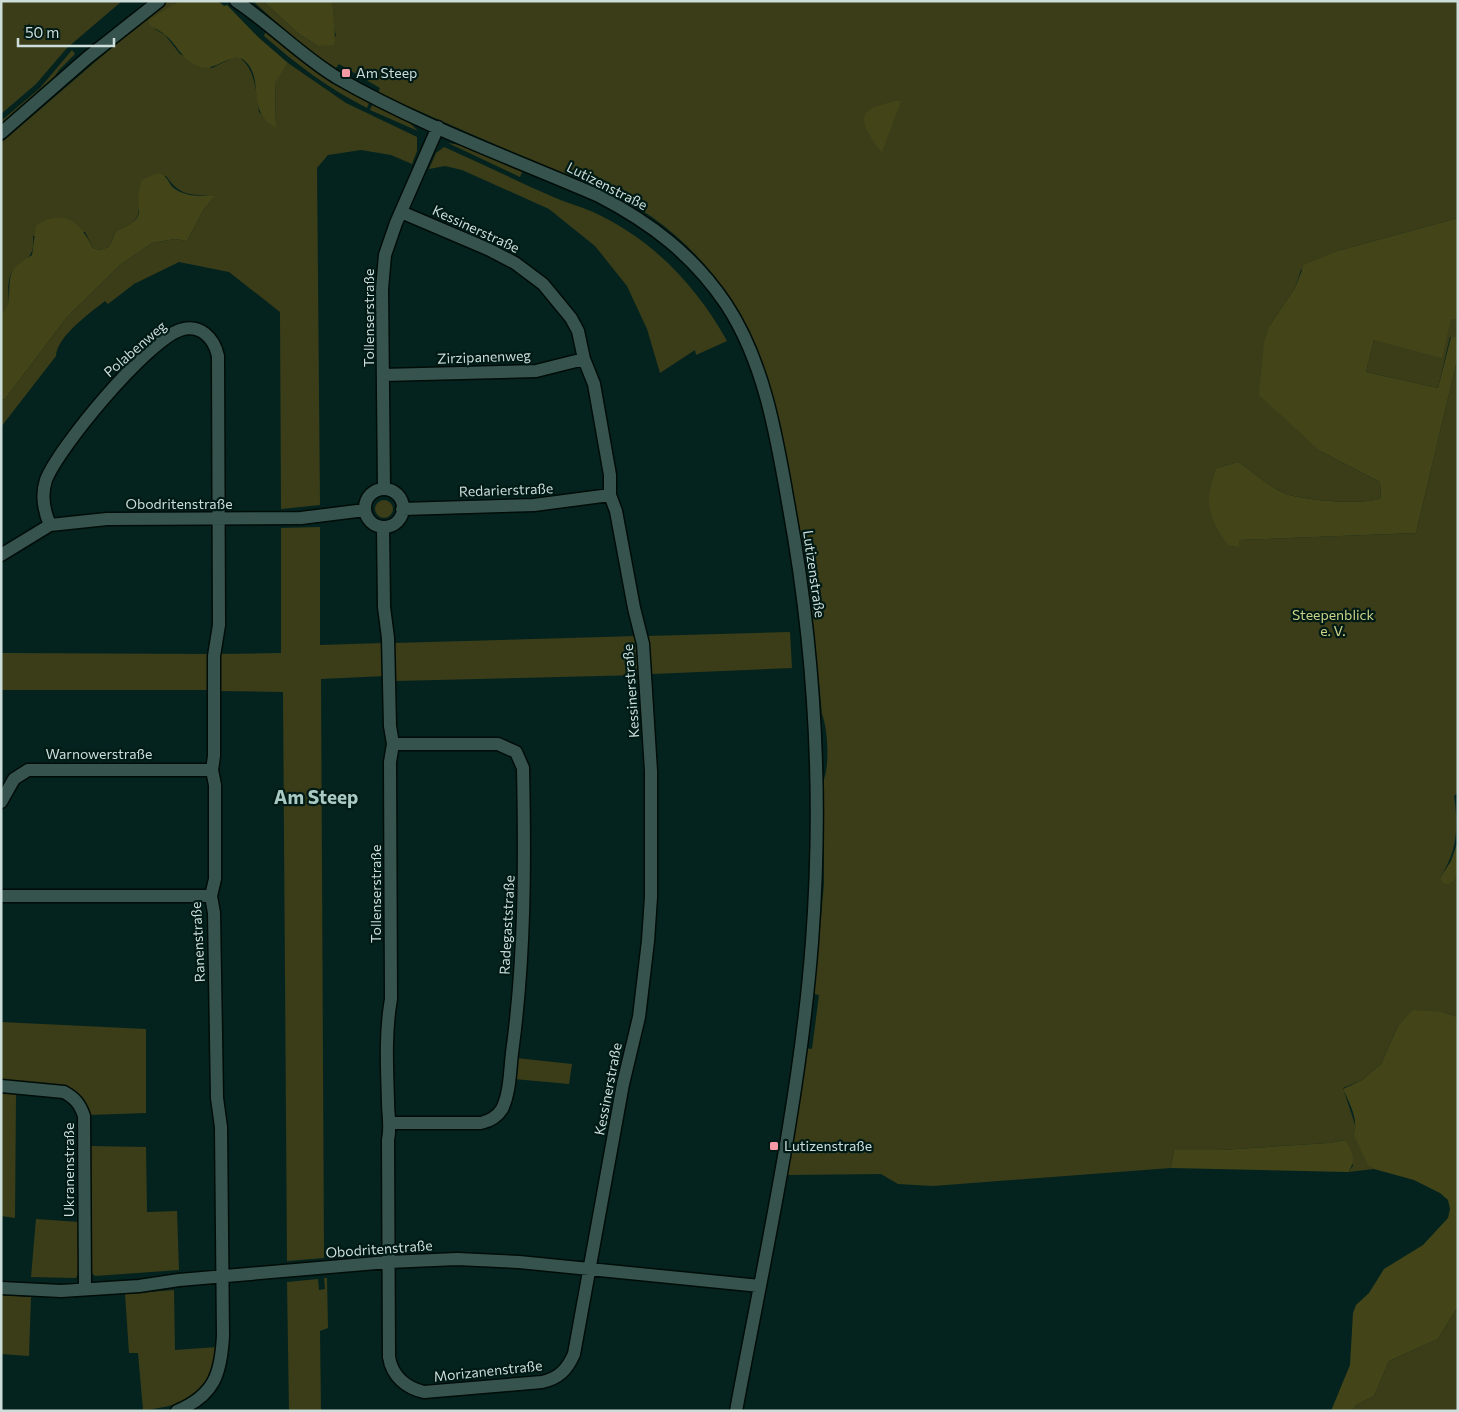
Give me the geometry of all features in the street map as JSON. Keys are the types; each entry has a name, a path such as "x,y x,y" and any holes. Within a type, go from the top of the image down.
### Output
{"street":[{"name":"Lutizenstraße","path":"236,1 257,15 295,48 334,75 374,98 599,196 635,215 663,235 687,256 727,306 756,364 783,474 802,581 815,719 817,837 812,942 801,1048 786,1149 736,1411"},
{"name":"Lutizenstraße","path":"247,1 257,15"},
{"path":"1,133 154,3"},
{"name":"Tollenserstraße","path":"384,489 382,289 385,255 401,212 438,127"},
{"name":"Kessinerstraße","path":"401,212 488,249 530,274 543,284 571,318 578,332 584,359 594,384 610,475 610,494 616,510 634,608 643,644 651,772 651,897 639,1017 631,1044 590,1269"},
{"name":"Polabenweg","path":"50,525 45,510 44,490 49,474 64,452 107,393 174,332 188,328 202,331 211,338 218,356 219,518"},
{"name":"Zirzipanenweg","path":"384,375 536,371 584,359"},
{"path":"384,489 395,493 399,498 402,509 401,515 394,524 382,527 369,520 365,510 372,493 384,489"},
{"name":"Redarierstraße","path":"402,509 534,505 610,494"},
{"name":"Obodritenstraße","path":"1,555 50,525 107,519 309,517 365,510"},
{"name":"Ranenstraße","path":"177,1411 194,1404 206,1393 216,1378 222,1362 223,1275 214,913 210,896 215,879 215,785 212,770 214,756 214,656 219,625 219,518"},
{"name":"Tollenserstraße","path":"382,527 384,607 388,638 390,726 393,744 390,762 391,999 387,1023 388,1106 391,1123 388,1140 388,1262"},
{"name":"Radegaststraße","path":"391,1123 481,1123 492,1119 502,1109 514,1042 525,894 523,768 516,752 498,744 393,744"},
{"name":"Warnowerstraße","path":"1,802 14,780 28,770 212,770"},
{"path":"1,896 210,896"},
{"name":"Ukranenstraße","path":"1,1086 64,1092 73,1096 81,1106 84,1116 86,1289"},
{"name":"Obodritenstraße","path":"1,1288 61,1291 140,1286 223,1275 388,1262 485,1260 760,1286"},
{"name":"Morizanenstraße","path":"388,1262 390,1366 408,1387 424,1392 542,1382 558,1376 570,1364 574,1354 590,1269"}],"green space":[{"path":"1,1 122,1 67,48 36,84 1,114"},
{"path":"166,1 179,1 175,3 155,29 165,35 180,54 212,68 232,58 240,58 252,75 259,112 276,127 275,82 288,63 346,103 417,137 417,151 412,164 391,155 361,150 328,155 317,168 320,505 281,509 280,312 229,272 179,262 134,284 108,304 105,301 83,318 68,333 58,348 56,356 1,427 1,400 5,399 67,317 120,265 152,243 175,239 187,241 204,209 214,197 182,191 171,183 166,176 139,188 138,216 131,223 116,231 109,247 99,250 93,248 85,232 33,236 31,253 11,273 8,285 8,303 1,314 1,143"},
{"path":"179,1 218,1 224,6 227,5 258,37 288,63 275,83 276,128 266,120 261,112 254,77 245,61 235,58 208,67 195,65 185,58 170,39 149,24 149,20"},
{"name":"Steepenblick e. V.","path":"253,1 263,1 299,34 318,46 336,36 331,16 333,1 1458,1 1458,218 1341,250 1301,270 1295,288 1270,325 1320,451 1380,482 1381,498 1361,502 1348,502 1295,496 1274,488 1238,462 1217,468 1239,547 1238,540 1416,533 1458,356 1458,792 1454,796 1456,829 1453,849 1440,878 1455,879 1458,871 1458,1017 1442,1012 1398,1026 1381,1064 1362,1080 1343,1088 1368,1164 1374,1169 1348,1172 1353,1166 1344,1140 1329,1143 1221,1150 1174,1150 1171,1168 933,1186 898,1184 881,1174 787,1175 806,1048 812,1049 819,995 814,994 824,884 823,782 827,767 827,748 809,592 795,500 777,413 760,357 744,321 736,306 704,264 666,227 652,217 626,201 598,188 378,93 380,88 339,64 336,68 301,45"},
{"path":"263,1 333,1 334,45 318,46 299,34"},
{"path":"266,30 313,69 369,103 367,108 339,93 301,66 264,36"},
{"path":"72,50 75,54 59,70 50,83 1,128 1,121 40,88"},
{"path":"901,101 882,152 865,126 865,114 869,110"},
{"path":"372,105 407,120 418,131 370,110"},
{"path":"448,143 466,146 523,170 520,177"},
{"path":"444,147 551,196 593,212 634,236 653,250 687,283 715,320 727,341 696,355 695,350 660,373 647,329 627,286 595,246 549,209 462,170 445,166 429,169 436,153"},
{"path":"158,173 165,176 172,187 180,192 194,196 215,196 204,209 187,241 175,239 152,243 120,265 67,317 5,399 1,400 1,314 8,305 13,270 32,255 36,226 46,220 55,218 70,220 83,231 93,248 99,250 109,247 116,231 135,220 138,215 138,198 142,180"},
{"path":"1458,218 1458,320 1451,319 1442,358 1374,340 1366,372 1438,388 1451,337 1458,337 1458,356 1416,533 1239,540 1239,547 1228,545 1216,526 1210,508 1210,490 1217,468 1238,462 1274,488 1295,496 1348,502 1361,502 1381,498 1380,482 1320,451 1259,395 1264,343 1270,325 1295,288 1304,265 1341,250"},
{"path":"1451,318 1458,320 1458,337 1450,337 1438,388 1366,372 1374,340"},
{"path":"384,500 390,503 393,509 390,515 384,518 378,515 375,509 378,503"},
{"path":"320,527 320,645 384,643 385,676 321,679 324,1258 287,1261 283,692 220,691 219,654 281,653 281,528"},
{"path":"790,632 792,668 652,674 648,636"},
{"path":"637,636 641,675 395,681 394,643"},
{"path":"1,653 209,654 210,690 1,690"},
{"path":"1458,841 1458,871 1455,880 1448,884 1443,883 1440,878 1451,861"},
{"path":"1413,1010 1442,1012 1458,1017 1458,1306 1438,1339 1389,1361 1374,1396 1356,1405 1352,1411 1331,1411 1350,1365 1353,1313 1356,1305 1369,1293 1384,1269 1423,1245 1448,1218 1450,1209 1448,1200 1440,1193 1414,1180 1374,1169 1368,1165 1354,1135 1354,1117 1343,1089 1362,1080 1381,1064 1398,1026"},
{"path":"1,1022 146,1029 146,1113 88,1115 85,1104 1,1081"},
{"path":"516,1058 572,1064 569,1084 514,1079"},
{"path":"1,1091 16,1093 15,1218 1,1216"},
{"path":"1345,1140 1350,1148 1353,1160 1348,1172 1171,1168 1174,1150 1221,1150 1329,1143"},
{"path":"88,1146 146,1147 147,1212 177,1211 179,1270 95,1276 90,1272"},
{"path":"36,1219 79,1222 79,1271 76,1278 31,1277"},
{"path":"324,1278 327,1278 328,1328 320,1331 321,1411 289,1411 287,1282 318,1279 319,1290 325,1289"},
{"path":"174,1290 175,1350 217,1347 215,1363 204,1387 195,1395 185,1401 172,1405 143,1410 138,1353 129,1353 125,1294"},
{"path":"1,1295 31,1297 29,1356 1,1354"},
{"path":"1458,1306 1458,1411 1352,1411 1356,1405 1374,1396 1389,1361 1438,1339"}],"place":[{"name":"Am Steep","path":"346,73"},
{"name":"Lutizenstraße","path":"774,1146"}],"district":[{"name":"Am Steep","path":"316,797"}]}
